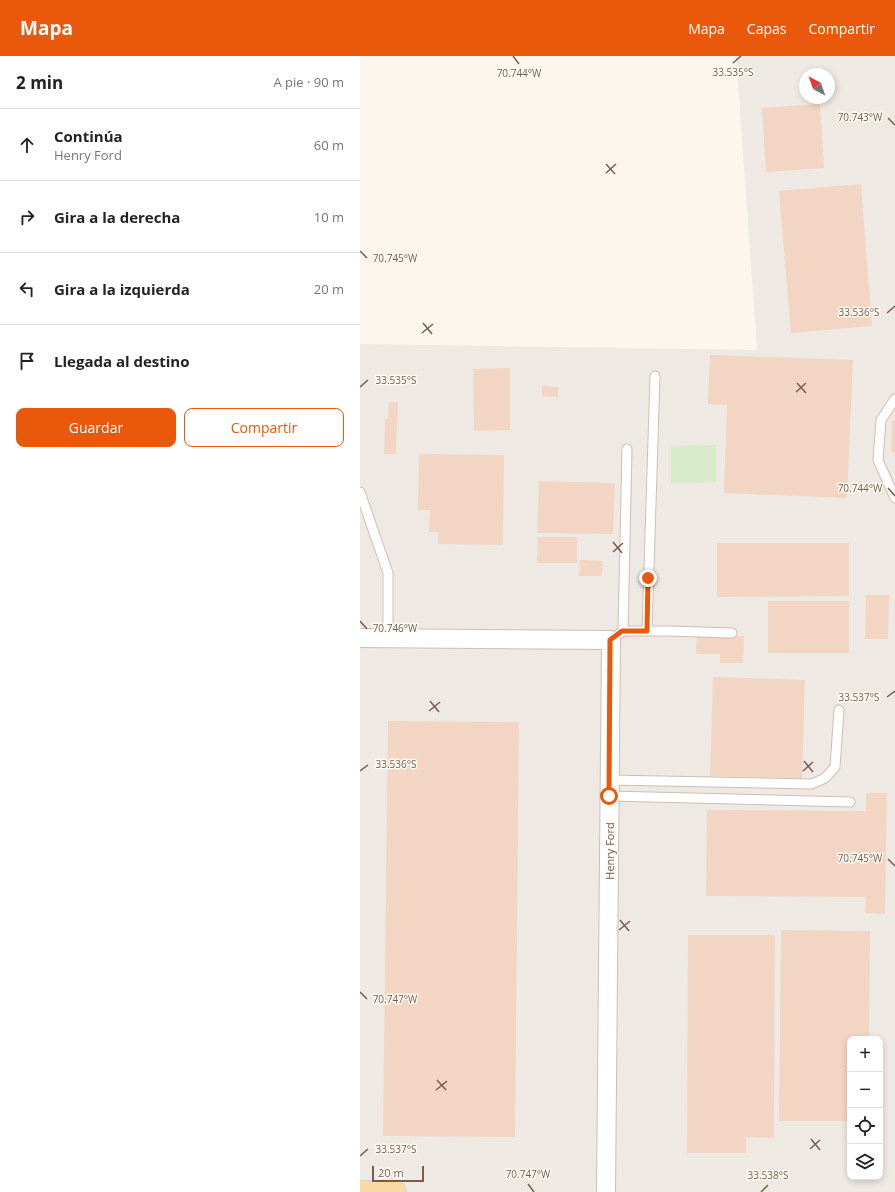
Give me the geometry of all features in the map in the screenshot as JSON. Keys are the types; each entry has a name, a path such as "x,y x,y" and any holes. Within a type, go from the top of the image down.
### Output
{"main road":[{"path":"360,1192 395,1192"}],"street":[{"path":"360,638 616,635"},
{"name":"Henry Ford","path":"606,1192 609,788 616,635"}],"lane":[{"path":"647,631 655,376"},
{"path":"895,399 881,420 878,460 895,498"},
{"path":"627,449 616,635 647,631 732,633"},
{"path":"360,492 388,573 388,638"},
{"path":"609,788 812,784 825,778 835,767 839,710"},
{"path":"609,788 850,802"}],"shaded area":[{"path":"736,56 895,56 895,1192 360,1192 360,344 757,350"}],"green space":[{"path":"716,445 716,482 671,483 671,446"}],"building":[{"path":"820,104 824,168 766,172 762,108"},
{"path":"861,184 872,326 791,333 779,191"},
{"path":"710,355 853,360 847,498 724,493 727,405 708,404"},
{"path":"510,368 510,430 474,431 473,369"},
{"path":"542,386 558,387 558,397 542,396"},
{"path":"389,402 398,402 396,454 384,454 385,419 388,419"},
{"path":"892,421 895,421 895,452 891,452"},
{"path":"419,454 504,455 503,545 438,544 438,532 429,532 430,510 418,510"},
{"path":"539,481 615,483 613,534 537,533"},
{"path":"538,537 577,537 577,563 537,563"},
{"path":"717,543 849,543 849,596 717,597"},
{"path":"580,560 603,561 602,576 579,576"},
{"path":"866,595 889,595 888,639 865,639"},
{"path":"768,601 849,601 849,653 768,653"},
{"path":"697,636 744,636 743,663 720,663 720,654 696,654"},
{"path":"713,677 805,680 802,778 710,776"},
{"path":"388,721 519,722 515,1137 383,1136"},
{"path":"866,793 887,793 885,914 865,913 866,897 706,896 707,810 866,811"},
{"path":"781,930 870,931 869,1036 847,1036 847,1121 779,1121"},
{"path":"688,935 775,935 774,1138 746,1137 746,1153 687,1153"}],"route":[{"path":"609,796 610,640 622,631 647,631 648,578"}]}
